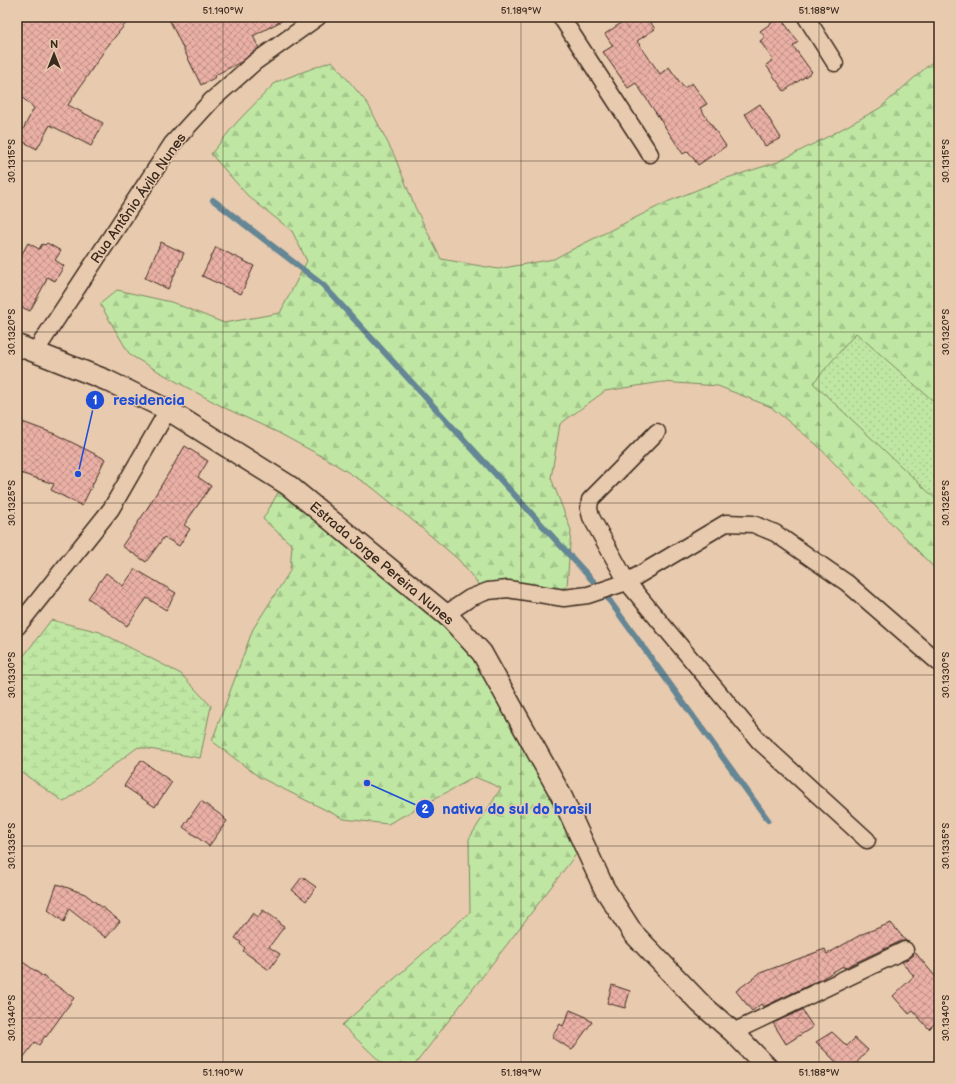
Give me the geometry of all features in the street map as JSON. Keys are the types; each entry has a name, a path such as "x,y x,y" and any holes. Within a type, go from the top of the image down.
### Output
{"street":[{"name":"Rua Antônio Ávila Nunes","path":"26,348 172,144 212,100 255,62 318,17"},
{"path":"561,17 650,154"},
{"path":"806,17 835,63"},
{"name":"Estrada Jorge Pereira Nunes","path":"26,348 106,380 168,410 288,485 446,614 482,653 561,796 604,888 633,933 700,1003 733,1032 767,1067"},
{"path":"17,627 111,509 168,410"},
{"path":"657,432 590,500 589,509 591,517 628,582 760,741 867,840"},
{"path":"446,614 470,598 488,591 508,589 564,598 588,595 628,582 726,523 753,524 775,533 847,583 939,663"},
{"path":"733,1032 905,950"}],"green space":[{"path":"939,56 939,573 816,444 771,407 718,386 662,382 605,391 560,424 551,478 571,530 567,587 513,599 487,595 459,560 373,488 327,459 277,432 225,408 130,355 100,304 117,290 171,302 224,323 280,313 307,261 292,231 248,196 211,154 237,122 276,82 332,61 368,104 394,155 415,207 441,259 498,269 554,259 667,202 724,179 778,162 880,108"},
{"path":"856,333 939,406 939,502 813,383"},
{"path":"279,491 397,586 459,641 507,702 577,853 413,1067 386,1067 342,1025 470,912 469,839 501,788 475,777 388,824 344,819 259,777 212,741 253,629 290,571 292,545 263,519"},
{"path":"51,620 100,632 181,674 211,706 200,758 138,747 64,802 17,769 17,665"}],"building":[{"path":"17,17 131,17 106,48 68,105 103,123 91,146 50,125 37,149 18,139 34,108 17,93"},
{"path":"168,17 289,17 253,36 259,48 241,62 215,75 216,77 201,85"},
{"path":"630,17 647,17 655,29 637,41 660,74 669,67 684,88 692,83 707,104 700,108 726,146 698,165 688,151 683,154 636,83 628,88 603,52 613,46 605,34"},
{"path":"780,17 798,42 793,46 812,72 784,91 766,65 773,60 760,41 765,37 760,31"},
{"path":"760,104 781,138 765,146 745,114"},
{"path":"161,242 184,253 168,289 145,278"},
{"path":"28,243 39,249 42,244 45,245 47,243 61,251 55,260 64,266 55,281 47,277 30,311 17,305 17,263"},
{"path":"216,247 254,266 241,294 202,276"},
{"path":"17,420 55,434 105,459 82,506 51,490 54,484 17,472"},
{"path":"185,446 208,461 198,477 211,486 184,525 190,529 179,546 164,537 146,562 122,546 145,512"},
{"path":"135,569 176,593 166,610 147,598 127,626 88,598 106,573 123,586"},
{"path":"141,760 172,782 155,807 124,786"},
{"path":"201,801 227,821 209,846 183,827"},
{"path":"302,877 316,887 306,901 292,890"},
{"path":"57,884 85,894 120,921 106,938 69,909 64,922 48,910"},
{"path":"263,910 280,922 279,924 284,927 269,947 280,954 269,970 243,951 245,948 240,944 241,942 235,938 253,913 258,917"},
{"path":"891,923 906,941 901,941 844,968 843,966 818,981 763,1007 761,1004 752,1011 736,991 760,973 825,949 827,954 862,934"},
{"path":"914,951 939,981 939,1019 929,1029 913,1011 909,1014 893,996 914,976 902,962 913,956"},
{"path":"17,958 74,998 46,1037 45,1036 39,1045 35,1042 17,1066"},
{"path":"612,985 630,991 625,1008 607,1003"},
{"path":"570,1010 584,1016 592,1022 572,1050 552,1037 560,1024 563,1026"},
{"path":"802,1010 813,1027 786,1044 773,1023"},
{"path":"832,1032 847,1046 855,1038 868,1050 853,1067 841,1067 816,1042"}],"waterway":[{"path":"213,200 323,285 604,593 768,820"}],"place":[{"name":"residencia","path":"78,474"},
{"name":"nativa do sul do brasil","path":"367,783"}]}
